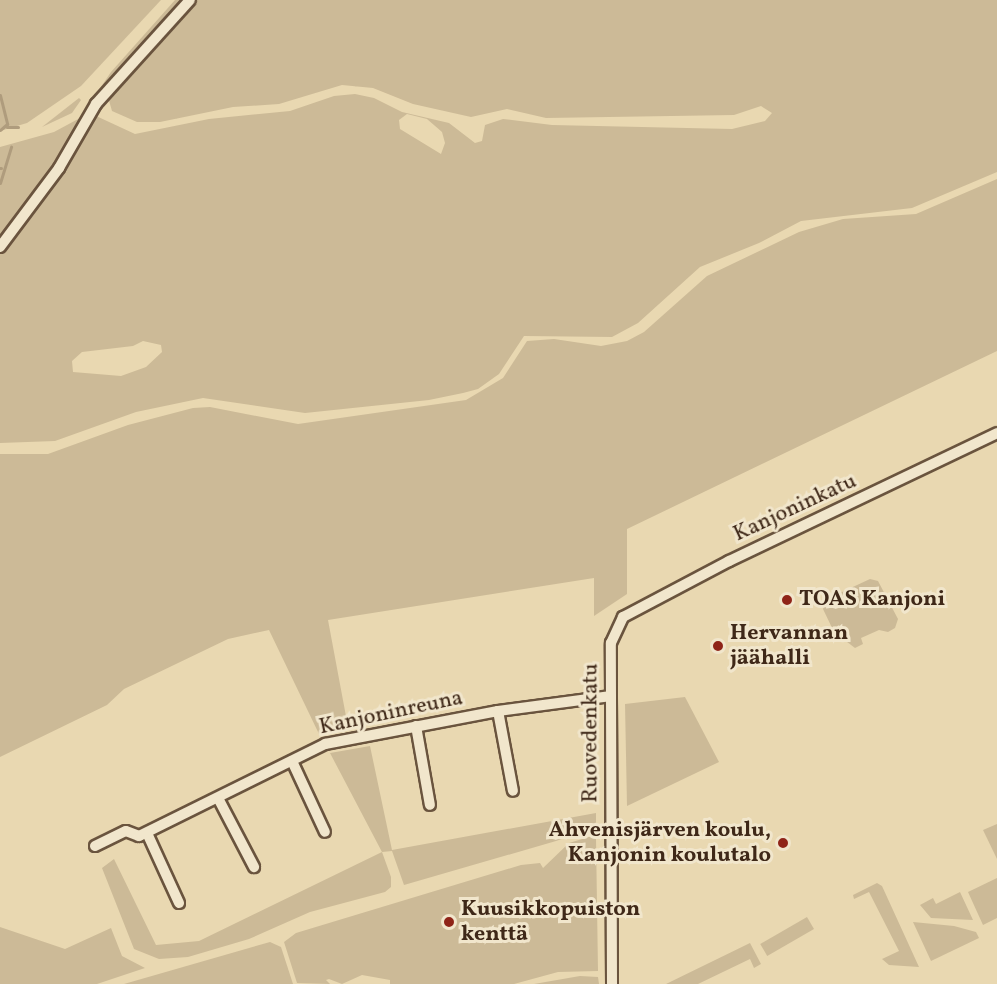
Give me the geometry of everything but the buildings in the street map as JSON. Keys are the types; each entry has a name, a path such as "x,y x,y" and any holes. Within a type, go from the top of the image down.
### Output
{"street":[{"path":"0,247 59,168 96,104 190,0"},
{"name":"Kanjoninkatu","path":"616,627 634,609 997,433"},
{"name":"Ruovedenkatu","path":"612,984 611,643 616,627"},
{"name":"Kanjoninreuna","path":"95,846 126,831 139,836 325,744 498,711 611,696"},
{"path":"498,711 513,791"},
{"path":"416,726 430,804"},
{"path":"292,761 325,832"},
{"path":"218,798 254,867"},
{"path":"147,832 179,903"}],"shaded area":[{"path":"0,0 161,0 81,86 27,123 0,131"},
{"path":"175,0 187,0 90,103 111,72"},
{"path":"194,0 997,0 997,172 912,208 801,221 759,243 700,267 638,323 612,337 524,336 499,374 478,389 429,400 305,413 203,398 136,412 55,441 0,443 0,253 46,191 94,115 135,134 209,119 290,111 334,96 355,94 374,98 402,112 449,123 475,143 482,141 485,125 503,119 552,125 732,129 765,121 772,113 761,106 734,115 546,118 507,109 471,117 413,104 373,88 342,85 279,104 233,107 160,122 137,122 112,111 108,97","holes":["407,114 427,119 442,132 445,143 441,154 400,129 399,120","143,341 161,345 162,352 146,367 121,376 73,372 72,361 82,352 133,346"]},
{"path":"79,98 81,100 72,113 42,127"},
{"path":"83,118 53,172 0,240 0,147 54,132"},
{"path":"997,179 997,351 627,529 627,594 594,616 594,578 328,620 348,727 319,734 269,630 228,639 124,689 107,705 0,757 0,454 48,454 128,425 193,408 210,407 298,424 466,400 503,378 527,341 554,339 601,346 627,341 644,332 707,276 799,232 843,219 916,214"},
{"path":"870,579 878,581 898,619 895,628 888,632 879,630 861,638 863,644 855,648 834,632 823,609 827,599"},
{"path":"685,697 719,762 627,806 625,704"},
{"path":"370,746 392,850 596,813 596,822 593,828 556,841 404,885 392,851 382,852 330,753"},
{"path":"997,824 997,859 983,830"},
{"name":"Kuusikkopuiston kenttä","path":"592,836 596,838 598,971 558,972 514,984 390,984 390,980 362,975 342,984 329,979 326,980 330,984 297,983 284,942 296,933 521,865 540,863 543,868 569,843"},
{"path":"382,852 391,877 391,887 385,892 310,912 249,939 188,957 159,959 134,949 102,868 114,859 156,945 199,941"},
{"path":"997,878 997,918 983,925 968,892"},
{"path":"877,883 882,886 919,967 889,965 882,959 899,951 869,892 854,899 853,895"},
{"path":"960,892 973,920 931,918 920,905 933,898 936,904"},
{"path":"807,917 814,929 767,956 760,944"},
{"path":"913,922 954,926 976,932 979,938 931,961"},
{"path":"0,927 65,949 111,928 122,956 145,968 97,984 0,984"},
{"path":"270,942 281,947 293,984 124,984"},
{"path":"750,943 761,964 754,968 750,959 698,984 666,984"},
{"path":"580,976 598,977 599,984 534,984"}],"waterway":[{"path":"0,95 7,124 0,130"},
{"path":"7,127 18,127"},
{"path":"0,183 11,147"}],"place":[{"name":"TOAS Kanjoni","path":"787,600"},
{"name":"Hervannan jäähalli","path":"718,646"},
{"name":"Ahvenisjärven koulu, Kanjonin koulutalo","path":"783,843"},
{"name":"Kuusikkopuiston kenttä","path":"449,922"}]}
